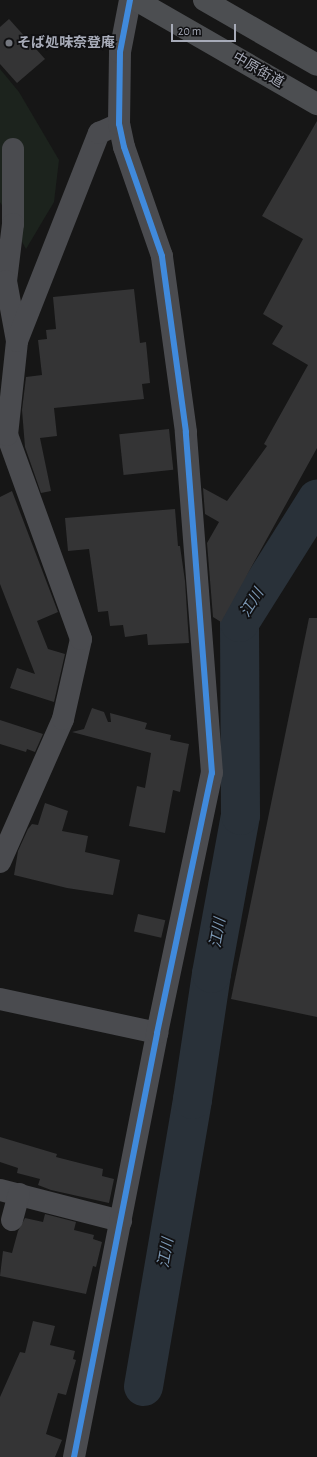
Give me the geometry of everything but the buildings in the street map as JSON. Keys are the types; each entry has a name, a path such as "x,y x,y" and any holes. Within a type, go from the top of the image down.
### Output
{"main road":[{"name":"中原街道","path":"136,0 317,104"},
{"path":"204,0 317,65"}],"street":[{"path":"74,1457 157,1033 212,773 186,432 162,256 124,147 119,124 120,52 130,0"},
{"path":"0,862 63,719 81,639 7,435 17,341 99,133 119,124"},
{"path":"13,149 13,224 6,281 17,341"},
{"path":"0,999 157,1033"},
{"path":"12,1220 9,1192 121,1221"}],"shaded area":[{"path":"0,69 19,92 59,160 54,202 26,249 0,202"}],"waterway":[{"name":"江川","path":"143,1386 192,1099 211,973 240,815 239,622 317,498"}],"cycle path":[{"path":"74,1457 157,1033 212,773 186,432 162,256 124,147 119,124 120,52 130,0"}],"place":[{"name":"そば処味奈登庵","path":"9,43"}]}
